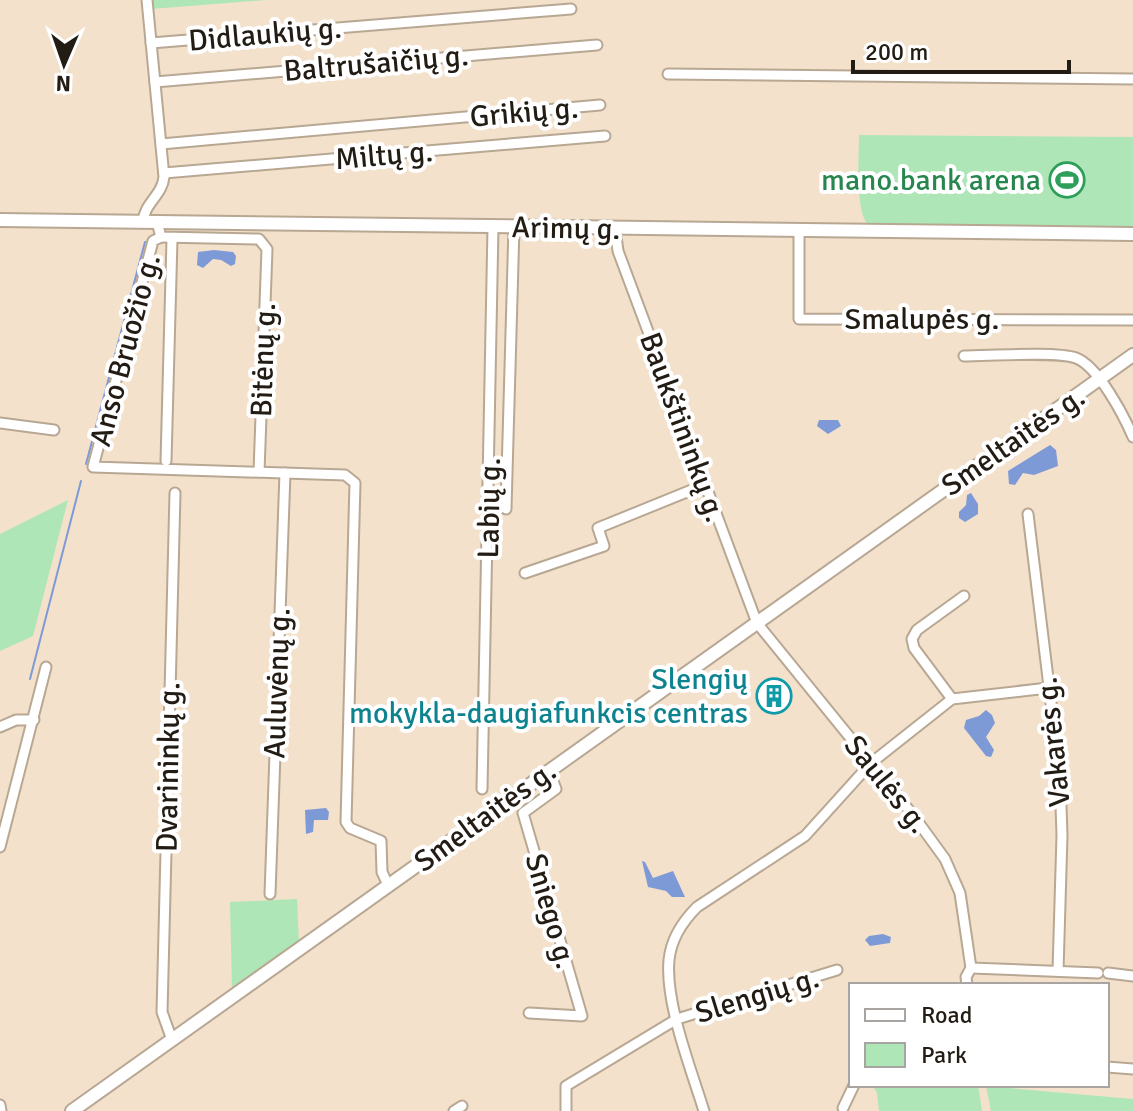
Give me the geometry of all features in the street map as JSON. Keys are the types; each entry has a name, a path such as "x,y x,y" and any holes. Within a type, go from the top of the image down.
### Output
{"main road":[{"name":"Arimų g.","path":"0,220 1133,234"},
{"name":"Smeltaitės g.","path":"72,1111 1133,355"}],"street":[{"path":"143,222 146,206 163,185 164,173 147,0"},
{"name":"Didlaukių g.","path":"151,43 571,9"},
{"name":"Baltrušaičių g.","path":"155,82 597,45"},
{"path":"668,74 1133,79"},
{"name":"Grikių g.","path":"161,144 600,105"},
{"name":"Miltų g.","path":"164,173 605,136"},
{"path":"157,222 166,238 166,461"},
{"name":"Labių g.","path":"482,789 493,227"},
{"path":"506,509 514,227"},
{"name":"Baukštininkų g.","path":"615,229 618,251 757,623"},
{"name":"Smalupės g.","path":"799,230 799,319 1133,320"},
{"name":"Bitėnų g.","path":"166,238 259,239 267,249 259,472"},
{"name":"Anso Bruožio g.","path":"166,238 153,241 93,467 259,472"},
{"name":"Smalupės g.","path":"964,356 1070,357 1084,363 1100,380"},
{"path":"1100,380 1133,437"},
{"path":"0,423 54,430"},
{"path":"259,472 345,475 355,483 346,822 350,828 381,841 382,872 388,885"},
{"name":"Auluvėnų g.","path":"270,894 285,473"},
{"path":"525,573 604,546 598,528 704,485"},
{"name":"Dvarininkų g.","path":"172,1040 162,1012 175,493"},
{"name":"Vakarės g.","path":"1028,514 1060,777 1062,835 1058,971"},
{"path":"952,699 914,648 912,639 917,630 964,596"},
{"name":"Saulės g.","path":"757,623 920,824 952,870 962,905 971,968"},
{"path":"0,846 46,667"},
{"path":"704,1111 669,985 669,958 686,918 697,907 805,836 871,763 952,699 1048,688"},
{"path":"0,727 16,720 34,720"},
{"name":"Sniego g.","path":"529,1013 582,1016 523,813 556,789 549,771"},
{"path":"967,983 971,968 1133,976"},
{"name":"Slengių g.","path":"566,1111 566,1086 677,1019 837,970"},
{"path":"1109,1067 1133,1069"},
{"path":"843,1108 853,1087"},
{"path":"0,1105 1,1111"}],"green space":[{"path":"151,0 266,0 151,9"},
{"path":"859,135 1133,137 1133,229 868,225 859,196"},
{"path":"68,500 33,636 0,651 0,534"},
{"path":"297,899 299,943 232,991 230,902"},
{"path":"873,1087 978,1087 982,1111 879,1111"},
{"path":"986,1087 1133,1099 1133,1111 991,1111"}],"water":[{"path":"198,252 233,252 235,264 231,266 213,259 203,268 197,265"},
{"path":"819,420 838,420 841,426 828,434 817,426"},
{"path":"1050,445 1056,450 1058,466 1034,475 1023,473 1015,485 1009,484 1008,471"},
{"path":"971,493 978,504 978,514 965,522 959,518 959,512"},
{"path":"986,710 995,723 986,737 994,750 991,757 986,756 964,728 966,720"},
{"path":"326,808 328,820 314,820 313,832 306,834 305,810"},
{"path":"642,861 653,878 673,871 685,897 672,897 666,891 648,887"},
{"path":"883,934 891,937 890,943 870,946 865,940 869,936"}],"waterway":[{"path":"86,464 145,242"},
{"path":"30,679 81,481"}],"place":[{"name":"mano.bank arena","path":"1067,180"},
{"name":"Slengių mokykla-daugiafunkcis centras","path":"774,696"}]}
